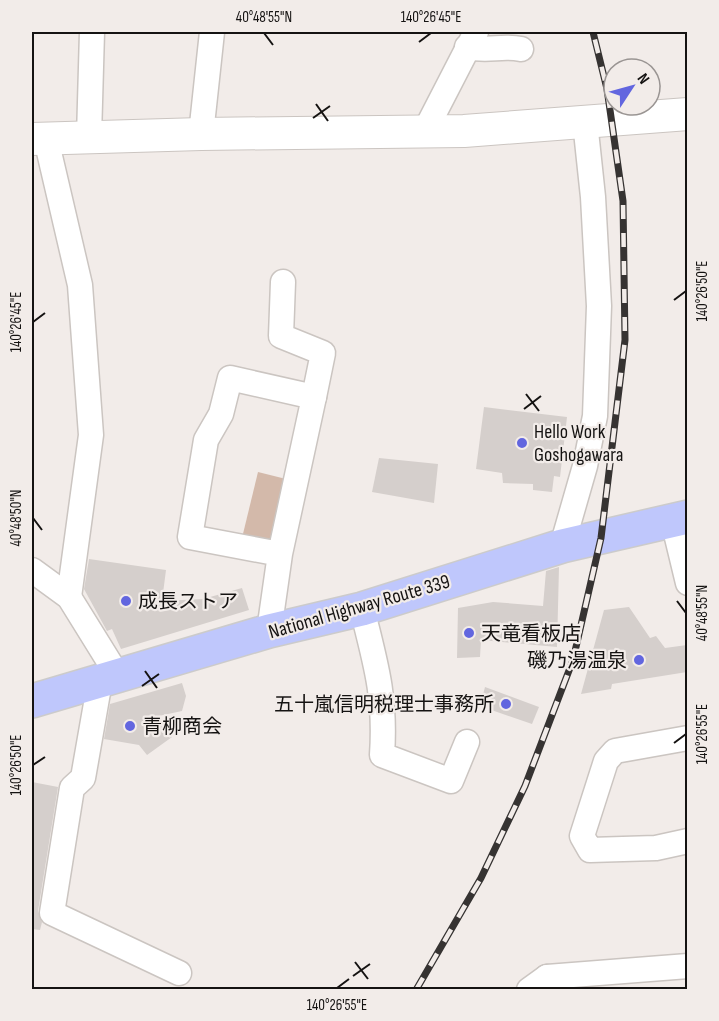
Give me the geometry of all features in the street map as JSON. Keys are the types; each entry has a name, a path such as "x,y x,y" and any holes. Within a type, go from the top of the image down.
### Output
{"highway":[{"name":"National Highway Route 339","path":"32,701 269,631 362,609 562,546 680,519"}],"street":[{"path":"89,137 92,32"},
{"path":"201,134 212,32"},
{"path":"425,131 472,39 485,51 508,46 521,49"},
{"path":"69,597 92,435 80,285 39,139 425,131 687,114"},
{"path":"562,546 585,466 595,416 598,306 593,197 585,122"},
{"path":"269,631 280,554 323,352 281,336 283,282"},
{"path":"280,554 190,537 206,440 221,414 230,378 314,397"},
{"path":"680,519 687,583"},
{"path":"32,570 69,597 109,678 83,778 72,788 52,913 179,973"},
{"path":"362,609 380,679 385,717 382,755 451,781 467,742"},
{"path":"687,738 615,752 606,761 582,836 590,850 656,848 687,841"},
{"path":"543,985 687,966"}],"shaded area":[{"path":"258,472 286,479 274,537 266,542 242,538"}],"building":[{"name":"Hello Work Goshogawara","path":"484,407 567,417 560,477 554,476 552,492 533,490 533,484 503,483 502,473 476,469"},
{"path":"379,458 438,464 434,503 372,492"},
{"path":"89,559 166,570 162,601 203,599 242,588 249,610 121,649 112,629 107,631 84,589"},
{"path":"559,567 557,647 481,640 480,657 457,658 458,608 493,602 543,606 546,571"},
{"name":"磯乃湯温泉","path":"629,607 650,638 656,636 665,648 687,645 687,672 612,684 611,689 581,694 604,610"},
{"name":"青柳商会","path":"182,683 186,696 182,711 154,717 172,737 147,755 139,745 104,739 110,704"},
{"name":"五十嵐信明税理士事務所","path":"485,687 539,707 532,724 480,706"},
{"path":"32,782 58,787 38,911 42,922 40,930 32,929"}],"railway":[{"path":"416,990 481,878 525,786 573,660 601,538 625,340 623,201 607,89 593,32"}],"place":[{"name":"Hello Work Goshogawara","path":"522,443"},
{"name":"成長ストア","path":"126,601"},
{"name":"天竜看板店","path":"469,633"},
{"name":"磯乃湯温泉","path":"639,660"},
{"name":"五十嵐信明税理士事務所","path":"506,704"},
{"name":"青柳商会","path":"130,726"}]}
